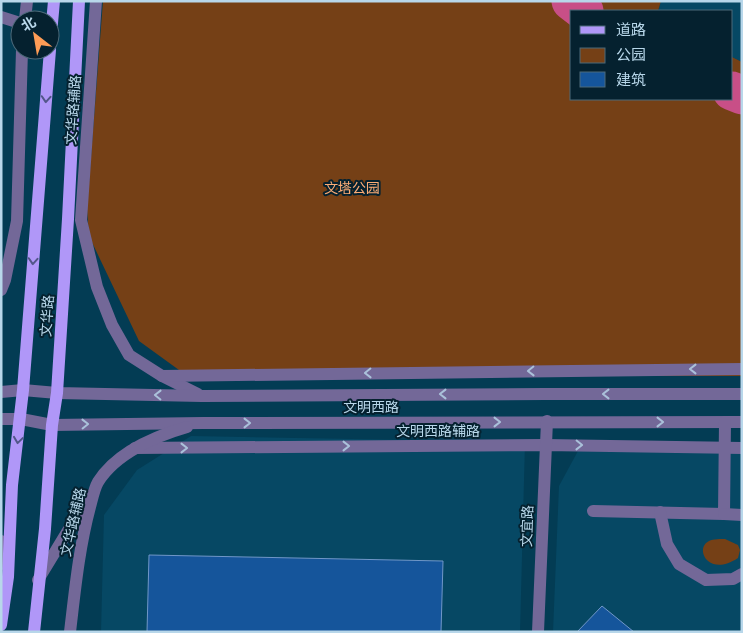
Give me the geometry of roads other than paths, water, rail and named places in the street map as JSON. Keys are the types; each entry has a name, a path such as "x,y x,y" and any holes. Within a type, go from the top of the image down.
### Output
{"main road":[{"name":"文华路","path":"34,632 38,580 45,529 52,425 57,393 74,220 80,1"},
{"name":"文华路","path":"1,625 8,577 12,485 23,390 49,60"}],"street":[{"name":"文华路辅路","path":"96,1 74,220 112,325 129,355 162,376 202,396"},
{"path":"1,290 6,280 17,221 22,60"},
{"path":"17,221 36,221"},
{"path":"162,376 742,369"},
{"name":"文明西路","path":"1,392 23,390 57,393 202,396 742,394"},
{"name":"文明西路","path":"1,419 52,425 547,421 742,422"},
{"name":"文宜路","path":"538,632 547,421"},
{"path":"724,514 725,422"},
{"name":"文华路辅路","path":"70,632 82,538 97,483 110,468 135,448 172,432 204,423"},
{"name":"文明西路辅路","path":"135,448 545,445 742,448"},
{"path":"38,580 97,483"},
{"path":"593,510 742,515"},
{"path":"660,512 667,544 679,564 706,580 734,579 742,574"},
{"path":"1,541 8,577"}],"waterway":[{"path":"571,1 583,10"},
{"path":"733,91 742,95"}],"park label":[{"name":"文塔公园","path":"352,188"}]}
